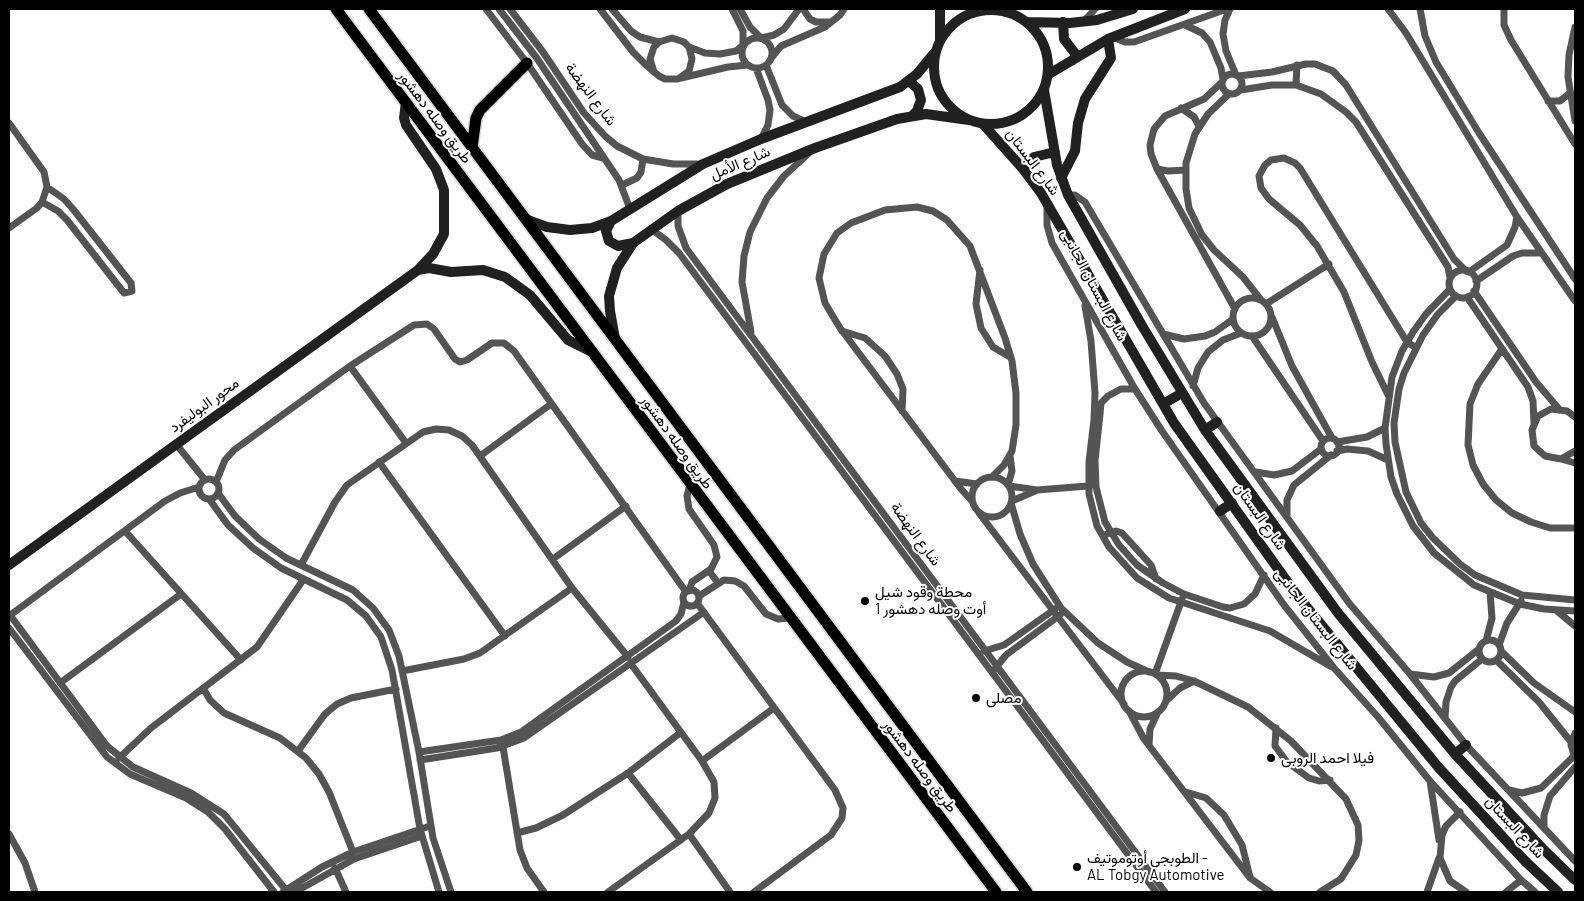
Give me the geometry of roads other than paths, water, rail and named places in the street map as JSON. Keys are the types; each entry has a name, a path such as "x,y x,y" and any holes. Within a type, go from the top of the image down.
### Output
{"main road":[{"name":"طريق وصله دهشور","path":"336,9 996,892"},
{"name":"طريق وصله دهشور","path":"369,9 1027,892"},
{"path":"472,148 480,110 527,63"}],"street":[{"path":"486,9 527,63 582,144 592,155 603,158"},
{"name":"شارع النهضة","path":"499,9 536,57 622,184 630,209"},
{"name":"شارع النهضة","path":"510,9 595,126 617,146 643,159 673,164 703,164"},
{"path":"600,9 633,52 654,72 665,79 678,79 728,67 748,66 756,68 766,65 781,46 820,30 840,15 844,9"},
{"path":"612,9 631,31 640,37 659,42 672,38 684,42 689,47 692,53 691,66 684,76 678,79"},
{"path":"732,9 743,31 742,57 748,66"},
{"path":"740,9 750,27 769,44 771,57"},
{"path":"689,47 705,53 720,54 736,51 751,38 774,36 784,29 799,9"},
{"path":"803,9 810,19 816,22 829,22"},
{"path":"940,9 938,47 934,72 940,92 957,113 969,120 982,124 1001,124 1019,117 1034,106 1044,90 1049,74 1044,44 1027,22 1000,9"},
{"path":"1083,22 1095,9"},
{"path":"1027,22 1083,22 1110,18 1132,9"},
{"path":"1049,74 1110,38 1185,9"},
{"path":"1110,38 1134,42 1228,9"},
{"path":"1228,9 1223,34 1226,51 1237,76 1242,81 1241,90"},
{"path":"1388,9 1406,33 1468,140 1516,217 1575,301"},
{"path":"1395,18 1400,9"},
{"path":"1420,9 1430,50 1479,133 1572,270 1575,280"},
{"path":"1504,9 1504,25 1511,40 1575,144"},
{"path":"938,47 953,25 972,14 994,10 1015,16"},
{"path":"511,24 517,19"},
{"path":"1063,22 1064,39 1077,56"},
{"path":"1185,24 1196,29 1210,42 1220,64 1224,91 1230,94"},
{"path":"1575,27 1569,55 1570,93 1575,121"},
{"path":"1061,178 1075,152 1078,123 1085,99 1110,58 1110,38"},
{"path":"654,72 651,66 651,53 659,42"},
{"name":"شارع الأمل","path":"524,219 546,227 570,230 592,228 611,221 703,164 761,139 900,87 925,66 938,47"},
{"path":"1272,317 1270,326 1264,332 1252,336 1241,333 1236,327 1233,319 1234,309 1157,170 1150,145 1154,129 1165,116 1204,99 1229,75 1237,76 1272,72 1297,65 1316,64 1333,71 1340,78 1454,259 1476,281"},
{"path":"766,65 782,105 793,116 806,122"},
{"path":"1296,85 1297,65"},
{"path":"756,68 770,110 768,125 761,139"},
{"path":"909,81 918,89 921,100 912,116"},
{"path":"1334,453 1334,440 1296,374 1264,302 1243,277 1214,250 1202,235 1190,208 1186,190 1185,170 1191,144 1199,126 1213,109 1230,94 1241,90 1272,85 1296,85 1321,94 1346,112 1356,122 1446,264 1450,278 1450,289 1456,296 1467,297 1474,291 1476,281 1513,256 1531,252 1541,253"},
{"name":"شارع البستان","path":"1044,90 1055,152 1061,178 1068,195 1205,430 1332,605 1455,754 1542,848 1575,880"},
{"path":"1548,101 1560,101 1570,93"},
{"name":"محور البوليفرد","path":"9,565 418,270 436,250 444,234 446,201 441,179 436,169 406,126 404,118 406,102"},
{"path":"1346,112 1355,102"},
{"path":"1180,108 1190,113 1199,126"},
{"name":"شارع الأمل","path":"615,340 610,311 612,282 624,254 633,243 678,211 727,184 815,148 912,116 940,115 969,120"},
{"path":"9,123 44,172 47,187 42,202 9,228"},
{"name":"شارع البستان","path":"982,124 1023,169 1047,203 1163,404 1188,443 1320,626 1439,768 1525,860 1558,892"},
{"path":"1468,140 1479,133"},
{"path":"752,337 742,282 744,256 750,232 760,209 775,187 794,166 815,148"},
{"path":"1023,169 1034,157 1055,152"},
{"path":"1388,395 1372,362 1351,306 1329,264 1309,236 1290,216 1269,199 1261,188 1261,170 1271,160 1284,158 1295,162 1300,168 1407,342 1415,347"},
{"path":"622,184 637,178 643,166 643,159"},
{"path":"1157,170 1174,172 1185,170"},
{"path":"42,202 53,208 67,220 124,293 132,291 131,283 68,204 47,187"},
{"path":"1068,195 1075,195 1086,202 1193,386 1217,422 1256,472 1349,603 1410,674 1466,745 1575,861"},
{"name":"شارع البستان الجانبى","path":"1047,203 1047,226 1052,243 1135,388 1162,431 1220,511 1284,605 1334,668 1378,717 1430,781 1522,880 1536,892"},
{"path":"1165,702 1166,687 1154,674 1107,650 1089,636 1062,609 1041,579 1026,550 1009,486 1012,471 1010,456 1014,440 1016,408 1010,357 980,270 962,235 947,220 933,212 917,207 883,210 859,219 843,228 832,240 824,254 820,270 822,295 842,331 972,501 1054,614 1130,711 1139,732 1148,745 1186,792 1250,878 1270,892"},
{"name":"شارع النهضة","path":"678,211 678,226 686,248 752,337 776,377 1078,782 1156,892"},
{"path":"1450,278 1455,273 1468,272 1507,245 1515,227 1516,217"},
{"path":"611,221 606,231 609,241 624,246 633,243"},
{"name":"شارع النهضة","path":"651,230 666,240 679,253 877,504 984,651 995,670"},
{"path":"1234,309 1246,299 1264,302 1329,264"},
{"path":"418,270 429,268 451,272 483,270 505,277 530,295 568,340 594,353"},
{"path":"980,270 976,304 981,328 992,348 1010,357"},
{"path":"1450,289 1426,314 1407,342 1396,365 1388,395 1385,428 1388,460 1392,477 1405,511 1423,540 1440,559 1460,576 1490,593 1520,604 1557,611 1575,611"},
{"path":"1474,291 1536,382 1559,409"},
{"path":"1456,296 1438,314 1415,347 1399,390 1394,424 1397,461 1412,507 1421,523 1445,552 1467,570 1493,584 1522,595 1575,600"},
{"path":"1467,297 1528,387 1534,408 1532,438 1539,452 1545,456 1575,463"},
{"path":"1083,298 1091,340 1095,393 1088,486 1092,510 1102,536 1114,554 1137,578 1158,592 1181,603 1270,631 1334,668"},
{"path":"1163,334 1184,339 1205,336 1220,329 1233,319"},
{"path":"216,482 226,460 234,450 350,366 414,324 423,323 434,328 454,359 460,362 498,342 510,346 688,592"},
{"path":"842,331 865,338 885,356 903,389 902,411"},
{"path":"1193,386 1198,368 1208,352 1223,340 1241,333"},
{"path":"1252,336 1323,441 1321,449 1292,471 1274,475 1256,472"},
{"path":"1502,349 1478,384 1470,404 1467,424 1468,445 1473,465 1483,484 1496,500 1512,513 1530,522 1550,528 1575,528"},
{"path":"350,366 406,443"},
{"path":"1135,388 1114,392 1104,399 1100,408 1095,481 1099,505 1110,532 1130,559 1156,579 1184,594 1223,606 1238,607 1250,599 1264,575"},
{"path":"1163,404 1182,393"},
{"path":"480,456 551,404"},
{"path":"1567,411 1575,408"},
{"path":"1534,423 1544,412 1559,409 1567,411 1575,417"},
{"path":"1205,430 1217,422"},
{"path":"1323,441 1367,438 1385,428"},
{"path":"301,565 340,493 354,478 423,432 436,429 450,430 462,436 480,456 572,588 630,660 680,733 702,761 714,782 715,798 709,813 681,840 608,892"},
{"path":"176,444 205,480"},
{"path":"1321,449 1325,454 1358,449 1388,460"},
{"path":"1561,459 1575,450"},
{"path":"1287,517 1287,500 1294,485 1334,453"},
{"path":"992,477 1010,456"},
{"path":"379,462 505,636"},
{"path":"972,501 972,492 984,478 1001,479 1009,486 1037,490 1088,486"},
{"path":"210,499 218,493 219,487 211,479 205,480 199,487 172,497 9,615 101,740 119,758 140,771 196,795 217,808 238,829 284,891 322,867 352,852 421,832"},
{"path":"955,481 977,484"},
{"path":"419,756 503,747 534,732 630,660 676,621 681,614 692,582 709,571 715,563 716,550 689,509 687,496 690,484"},
{"path":"199,487 202,495 210,499 228,525 240,537 267,558 303,580 340,596 366,616 384,644 396,689 421,832 439,892"},
{"path":"979,512 990,517 1001,515 1012,502 1037,490"},
{"path":"218,493 234,516 272,549 301,565 345,585 373,608 393,639 402,671 419,756 430,826 438,859 450,892"},
{"path":"1220,511 1232,503"},
{"path":"553,559 626,506"},
{"path":"1405,511 1412,507"},
{"path":"125,531 241,660"},
{"path":"1102,536 1110,532"},
{"path":"709,571 718,583"},
{"path":"119,758 150,728 241,660 266,636 303,580"},
{"path":"684,602 690,606 718,583 729,580 740,583 766,614 778,619 790,618"},
{"path":"1410,674 1434,677 1449,673 1479,649 1486,640 1492,618 1490,593 1493,584"},
{"path":"402,671 475,656 572,588"},
{"path":"688,592 695,592 704,612 841,799 842,818 831,835 754,892"},
{"path":"60,683 180,594"},
{"path":"1154,674 1184,594"},
{"path":"1496,660 1507,623 1520,604 1522,595"},
{"path":"984,651 1004,645 1062,609"},
{"path":"1557,611 1575,626"},
{"path":"419,756 495,741 522,732 704,612"},
{"path":"995,670 1006,655 1054,614"},
{"path":"9,628 107,757 130,774 186,798 208,812 225,829 274,892"},
{"path":"1486,640 1492,640 1534,683 1575,712"},
{"path":"1479,649 1482,659 1487,662 1496,660"},
{"path":"1446,718 1446,702 1451,687 1482,659"},
{"path":"1496,660 1539,702 1571,742 1574,757 1541,788 1528,792 1508,790"},
{"path":"1124,704 1122,692 1126,680 1136,673 1176,676 1194,681 1235,699 1276,728 1330,780 1354,812 1359,840 1356,854 1346,874 1335,884 1320,892"},
{"path":"1148,745 1150,729 1165,702 1180,688 1194,681"},
{"path":"203,688 210,700 224,713 280,738 298,750 313,766 324,783 352,852"},
{"path":"298,750 325,714 337,704 351,698 396,689"},
{"path":"702,761 774,708"},
{"path":"1130,711 1145,716 1160,710"},
{"path":"1276,728 1275,746 1287,762 1309,778 1319,781 1330,780"},
{"path":"517,833 554,820 628,773 680,733"},
{"path":"1571,742 1575,733"},
{"path":"1455,754 1466,745"},
{"path":"503,747 520,850 527,868 544,892"},
{"path":"1544,828 1544,815 1550,796 1575,767"},
{"path":"628,773 681,840"},
{"path":"1430,781 1437,819 1440,858 1450,881 1466,892"},
{"name":"شارع النهضة","path":"1078,782 1165,892"},
{"path":"1186,792 1206,798 1224,815 1242,845 1250,878"},
{"path":"1439,845 1446,826 1460,812"},
{"path":"295,892 335,868 421,832 430,826"},
{"path":"9,834 25,863 35,892"},
{"path":"688,834 730,892"},
{"path":"1427,892 1440,858"},
{"path":"335,868 346,892"},
{"path":"1506,892 1522,880"}],"place":[{"name":"محطة وقود شيل أوت وصله دهشور 1","path":"865,601"},
{"name":"مصلى","path":"976,698"},
{"name":"فيلا احمد الروبى","path":"1271,758"},
{"name":"الطوبجى أوتوموتيف - AL Tobgy Automotive","path":"1077,867"}]}
